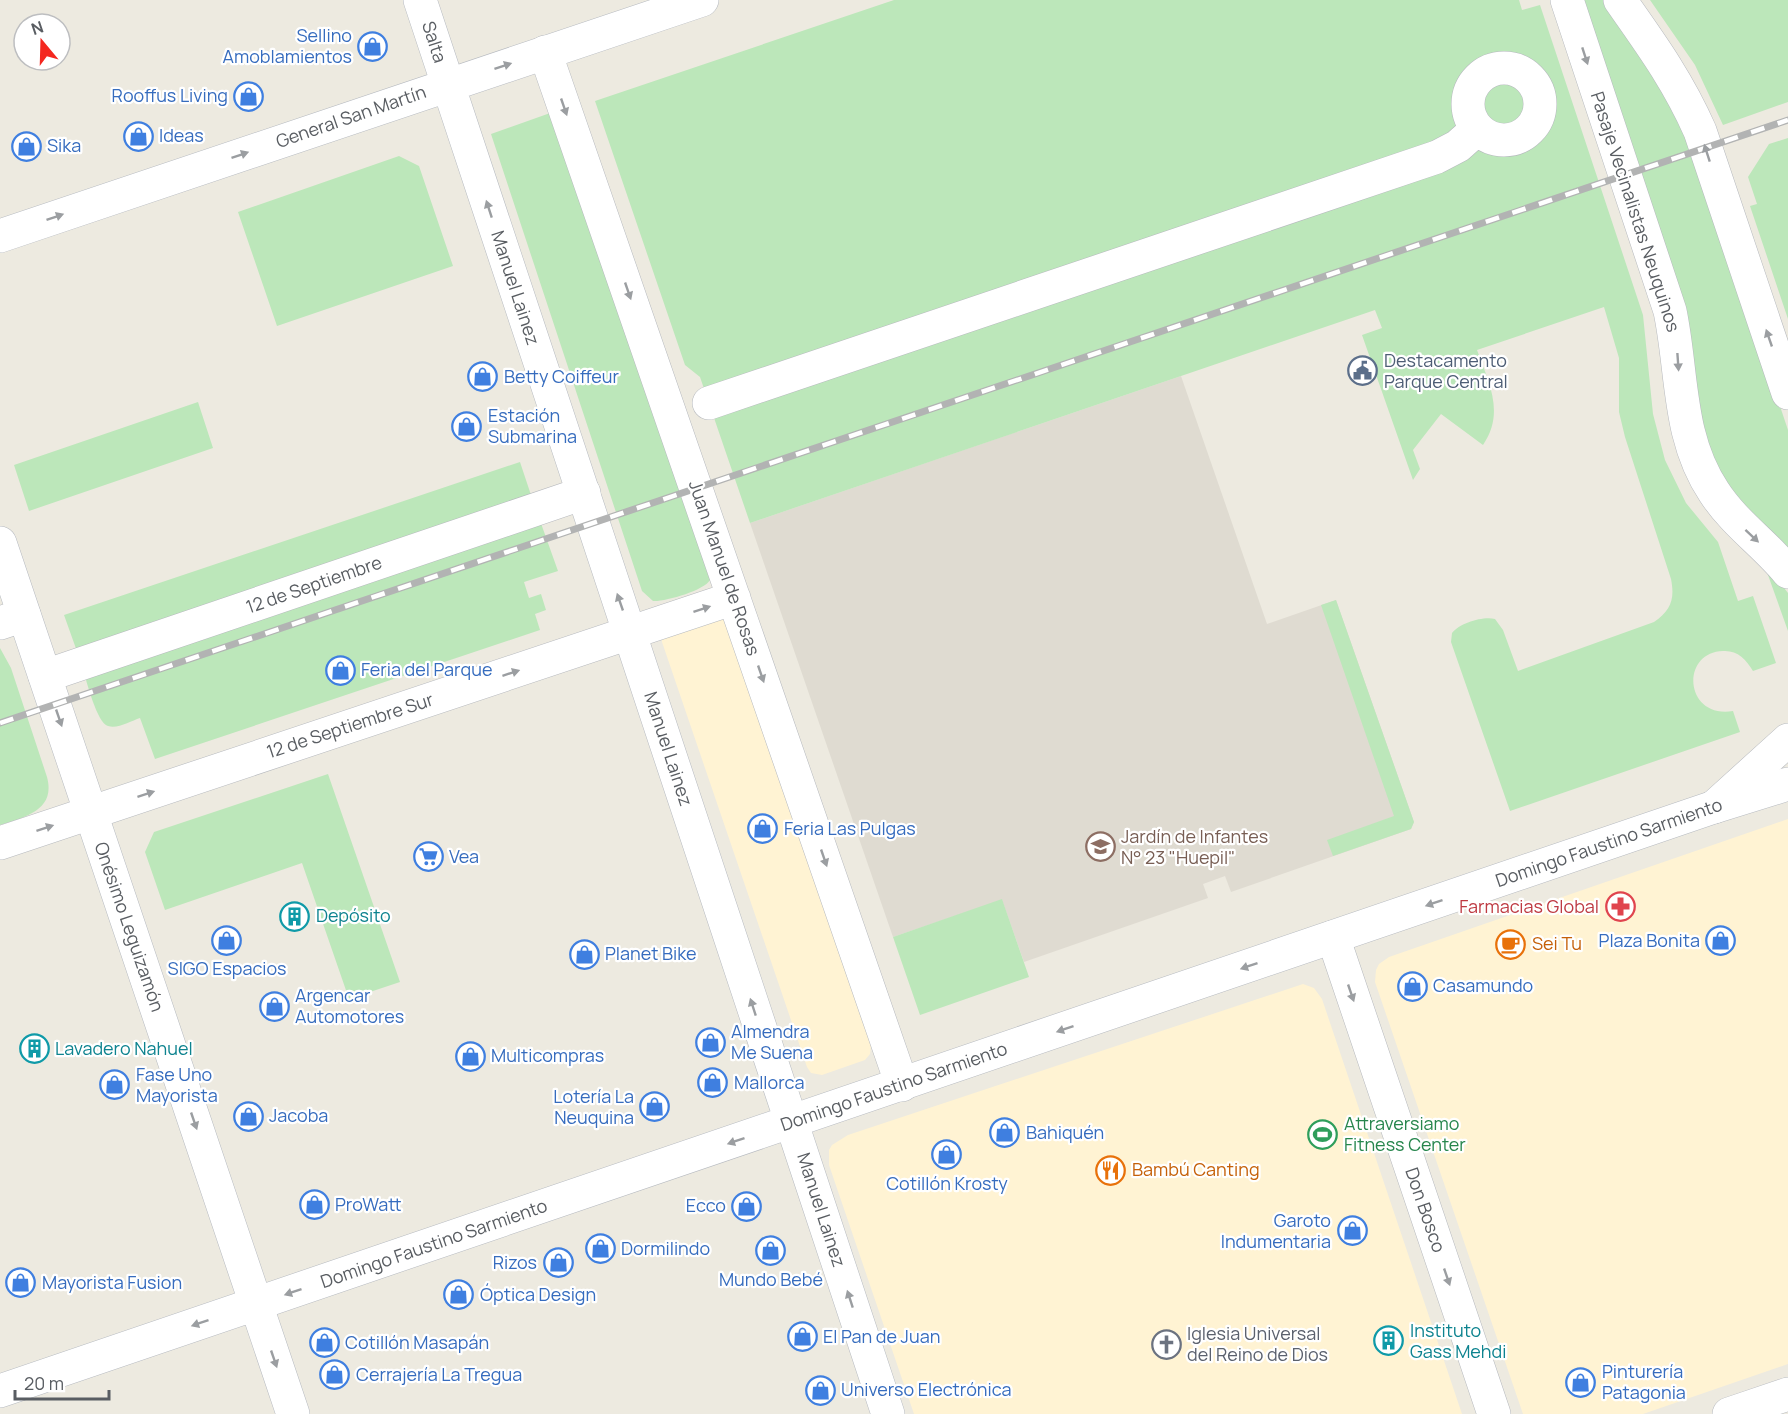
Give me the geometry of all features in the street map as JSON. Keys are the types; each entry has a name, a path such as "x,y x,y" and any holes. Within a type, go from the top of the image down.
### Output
{"street":[{"name":"Salta","path":"420,0 448,84"},
{"name":"General San Martín","path":"0,236 702,0"},
{"name":"Pasaje Vecinalistas Neuquinos","path":"1567,0 1670,311 1685,420 1697,461 1724,505 1788,572"},
{"path":"1620,0 1672,75 1693,115 1788,393"},
{"name":"Juan Manuel de Rosas","path":"545,52 902,1085"},
{"name":"Manuel Lainez","path":"448,84 888,1414"},
{"path":"709,403 1437,157 1458,146 1477,129"},
{"name":"12 de Septiembre","path":"45,676 584,493"},
{"name":"Onésimo Leguizamón","path":"0,543 12,619 45,676 293,1414"},
{"name":"12 de Septiembre Sur","path":"0,843 734,598"},
{"path":"1714,807 1788,740"},
{"name":"Domingo Faustino Sarmiento","path":"0,1391 1714,807 1788,784"},
{"name":"Don Bosco","path":"1333,937 1494,1414"},
{"path":"1729,1414 1788,1394"}],"shaded area":[{"path":"1181,376 1267,624 1336,600 1414,822 1411,829 1231,892 1225,876 1203,884 1208,898 1024,962 1002,900 893,937 750,523"},
{"path":"723,617 871,1045 870,1054 865,1060 822,1075 811,1073 807,1067 662,642 662,638"},
{"path":"1788,819 1788,1364 1643,1414 1523,1414 1375,982 1376,970 1379,964 1389,957"},
{"path":"1303,984 1314,988 1322,999 1462,1414 914,1414 829,1165 829,1150 832,1145 848,1135"}],"green space":[{"path":"894,0 1519,0 1522,10 1540,5 1643,315 1653,414 1665,460 1686,503 1718,542 1738,601 1753,596 1776,663 1753,671 1741,656 1723,651 1709,654 1700,662 1694,673 1697,696 1705,705 1717,711 1733,711 1740,732 1510,811 1451,642 1452,633 1460,626 1478,619 1495,619 1503,630 1518,671 1654,622 1670,604 1671,579 1619,412 1619,358 1604,307 1477,350 1493,398 1494,410 1490,433 1483,445 1441,414 1413,450 1420,469 1413,480 1362,335 1382,328 1375,310 750,523 700,377 685,365 595,101"},
{"path":"1575,0 1609,0 1664,80 1717,218 1788,430 1788,556 1716,477"},
{"path":"1650,0 1788,0 1788,102 1723,125 1695,65"},
{"path":"553,112 710,580 701,588 666,600 653,601 642,591 491,134"},
{"path":"1788,138 1788,319 1750,206 1757,204 1748,177 1769,144"},
{"path":"399,156 419,166 453,266 277,326 238,212"},
{"path":"198,402 213,448 29,511 14,465"},
{"path":"520,462 534,504 79,657 64,615"},
{"path":"538,515 558,571 524,582 529,598 541,594 546,610 535,614 540,630 155,759 140,718 112,727 104,723 96,710 83,670"},
{"path":"1763,561 1788,593 1788,631"},
{"path":"1336,600 1414,822 1411,829 1333,856 1327,840 1394,816 1321,605"},
{"path":"0,648 11,668 49,788 43,805 28,815 0,825"},
{"path":"328,774 400,982 349,999 302,863 165,910 145,852 154,832"},
{"path":"1002,899 1029,977 920,1015 893,937"}],"railway":[{"path":"0,723 1788,120"}],"place":[{"name":"Sellino Amoblamientos","path":"373,46"},
{"name":"Rooffus Living","path":"249,96"},
{"name":"Ideas","path":"138,136"},
{"name":"Sika","path":"26,146"},
{"name":"Destacamento Parque Central","path":"1363,371"},
{"name":"Betty Coiffeur","path":"483,377"},
{"name":"Estación Submarina","path":"467,426"},
{"name":"Feria del Parque","path":"340,670"},
{"name":"Feria Las Pulgas","path":"763,829"},
{"name":"Jardín de Infantes N° 23 \"Huepil\"","path":"1100,847"},
{"name":"Vea","path":"428,857"},
{"name":"Farmacias Global","path":"1620,907"},
{"name":"Depósito","path":"295,916"},
{"name":"SIGO Espacios","path":"227,940"},
{"name":"Plaza Bonita","path":"1721,941"},
{"name":"Sei Tu","path":"1511,944"},
{"name":"Planet Bike","path":"584,954"},
{"name":"Casamundo","path":"1412,986"},
{"name":"Argencar Automotores","path":"274,1006"},
{"name":"Almendra Me Suena","path":"710,1042"},
{"name":"Lavadero Nahuel","path":"34,1049"},
{"name":"Multicompras","path":"470,1056"},
{"name":"Mallorca","path":"713,1083"},
{"name":"Fase Uno Mayorista","path":"115,1085"},
{"name":"Lotería La Neuquina","path":"655,1107"},
{"name":"Jacoba","path":"248,1116"},
{"name":"Bahiquén","path":"1005,1133"},
{"name":"Attraversiamo Fitness Center","path":"1323,1134"},
{"name":"Cotillón Krosty","path":"947,1155"},
{"name":"Bambú Canting","path":"1111,1170"},
{"name":"ProWatt","path":"314,1205"},
{"name":"Ecco","path":"747,1206"},
{"name":"Garoto Indumentaria","path":"1352,1231"},
{"name":"Dormilindo","path":"600,1249"},
{"name":"Mundo Bebé","path":"771,1251"},
{"name":"Rizos","path":"558,1263"},
{"name":"Mayorista Fusion","path":"21,1283"},
{"name":"Óptica Design","path":"459,1295"},
{"name":"El Pan de Juan","path":"802,1337"},
{"name":"Instituto Gass Mehdi","path":"1389,1341"},
{"name":"Cotillón Masapán","path":"324,1343"},
{"name":"Iglesia Universal del Reino de Dios","path":"1166,1344"},
{"name":"Cerrajería La Tregua","path":"335,1375"},
{"name":"Pinturería Patagonia","path":"1581,1382"},
{"name":"Universo Electrónica","path":"820,1390"}]}
